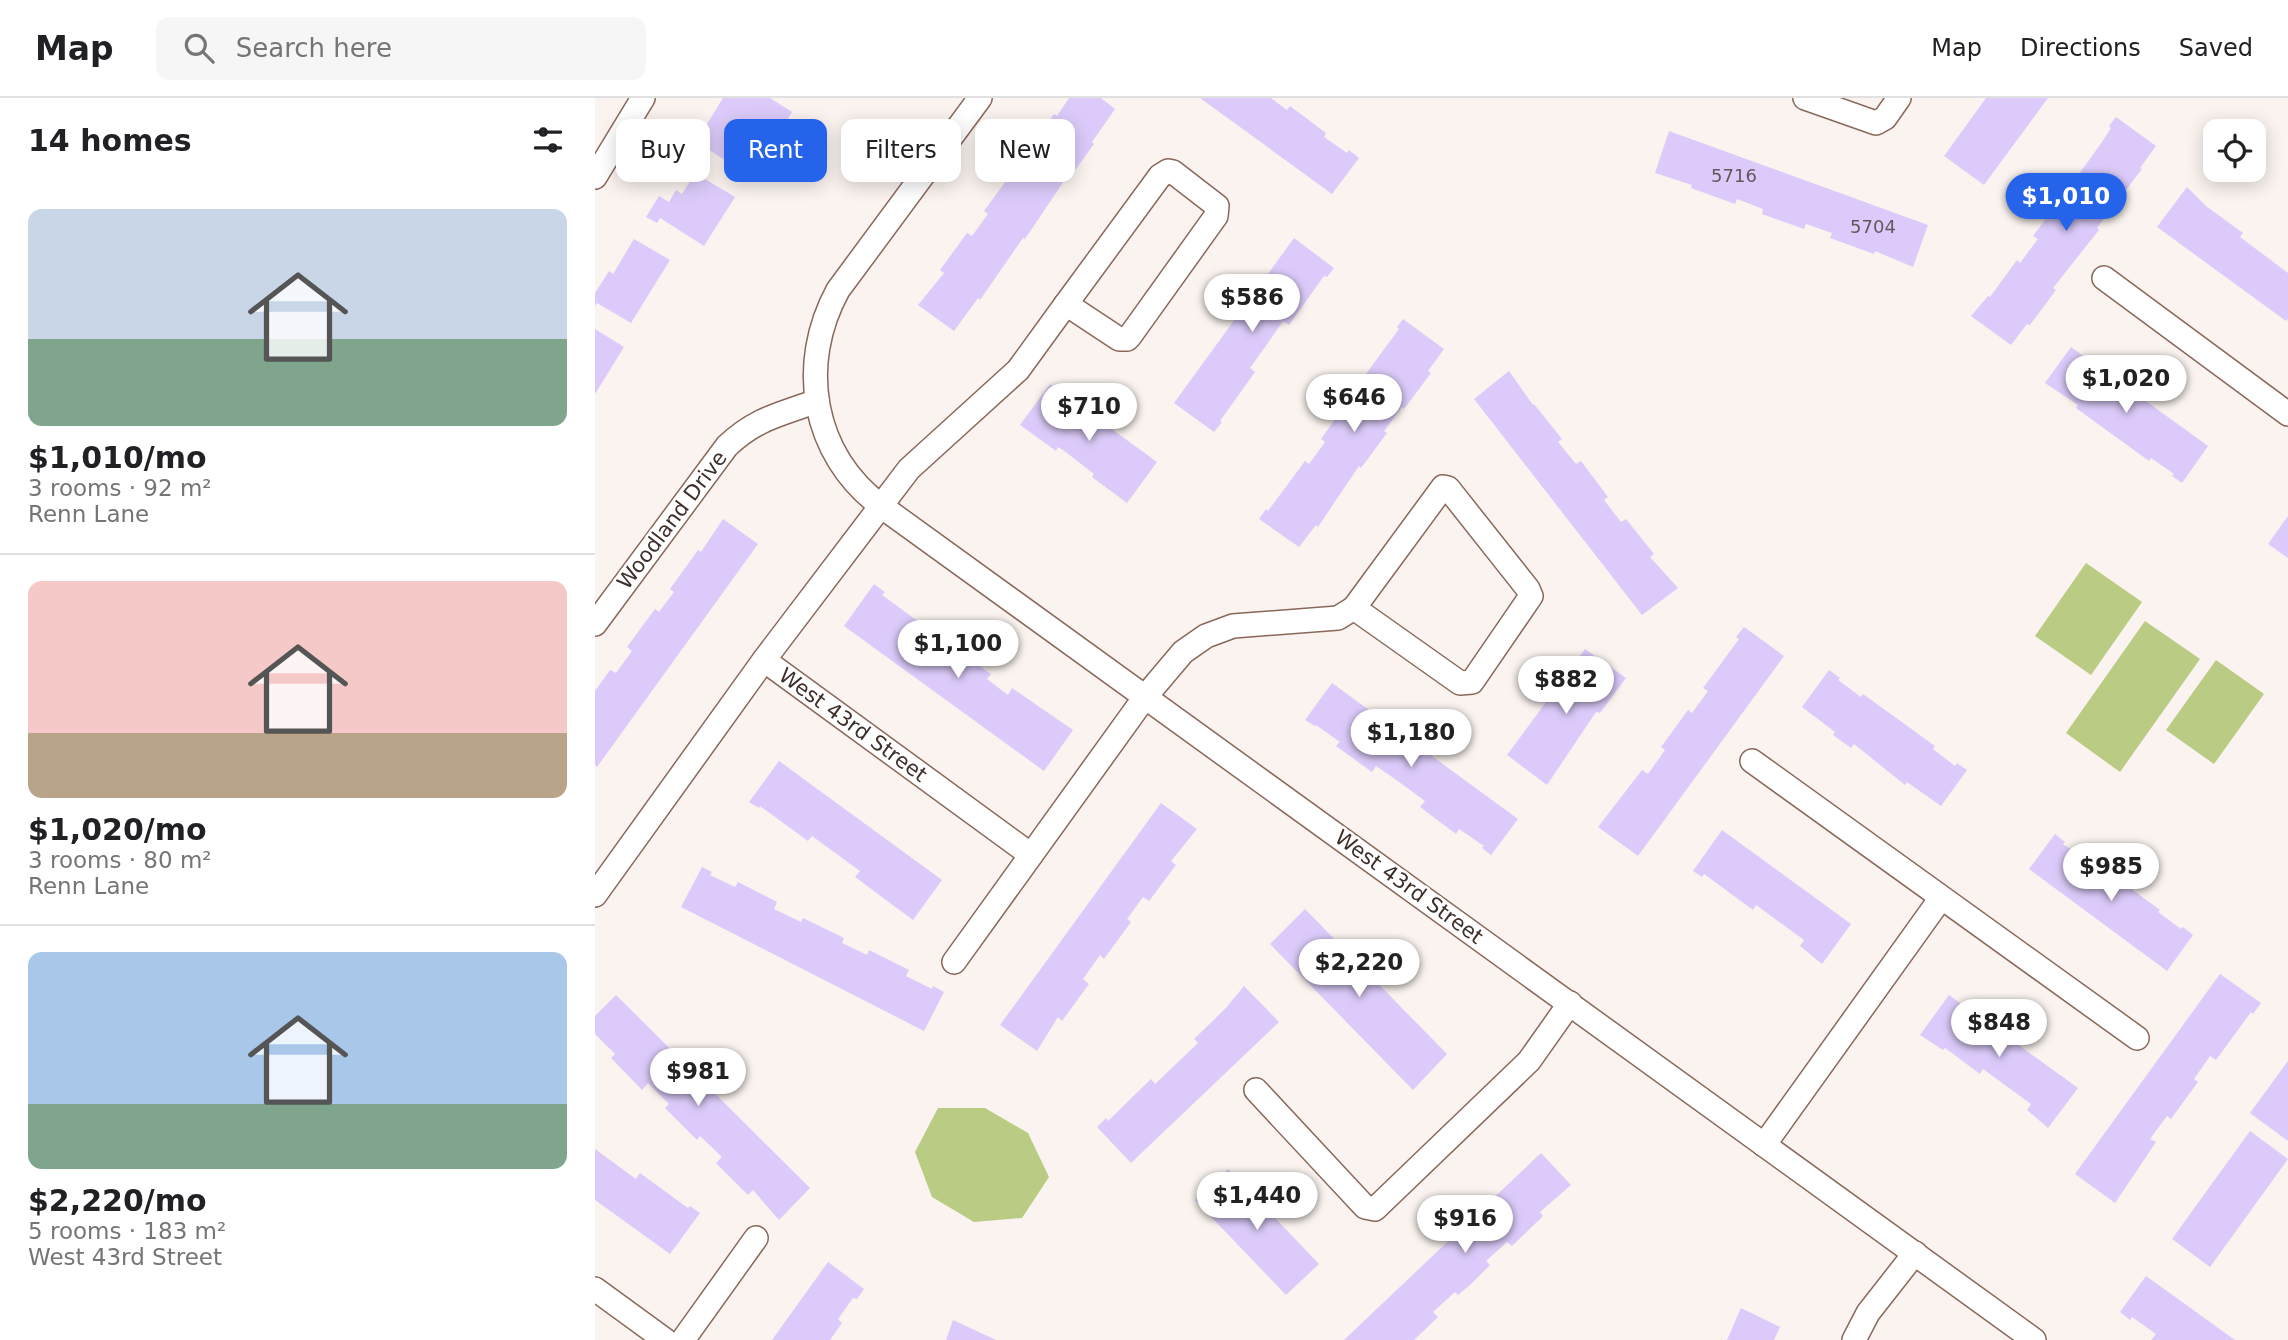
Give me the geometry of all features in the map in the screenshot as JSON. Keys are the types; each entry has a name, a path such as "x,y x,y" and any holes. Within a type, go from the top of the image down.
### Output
{"street":[{"path":"595,177 643,98"},
{"path":"817,401 816,350 831,302 980,98"},
{"path":"1805,98 1876,123 1885,118 1899,98"},
{"name":"West 43rd Street","path":"1031,855 764,660 918,459 1018,370 1066,304 1163,173 1173,172 1217,206 1216,216 1127,339 1119,339 1066,304"},
{"path":"2104,278 2288,414"},
{"name":"West 43rd Street","path":"817,401 832,449 846,470 881,506 2034,1340"},
{"name":"Woodland Drive","path":"595,624 726,446 749,427 766,418 817,401"},
{"path":"954,962 1145,697 1196,642 1241,624 1338,618 1354,608 1443,487 1448,488 1531,596 1501,643 1468,684 1460,683 1354,608"},
{"path":"595,895 764,660"},
{"path":"1752,761 2137,1038"},
{"path":"1764,1145 1941,898"},
{"path":"1256,1090 1365,1207 1375,1209 1529,1062 1570,1003"},
{"path":"683,1340 756,1237"},
{"path":"1854,1340 1868,1313 1915,1253"},
{"path":"595,1289 665,1340"}],"green space":[{"path":"2086,563 2142,602 2091,675 2035,636"},
{"path":"2145,621 2200,659 2120,772 2066,733"},
{"path":"2216,660 2264,694 2214,764 2166,730"},
{"path":"938,1108 985,1108 1028,1133 1049,1177 1022,1218 974,1222 932,1197 915,1152"}],"building":[{"path":"723,98 770,98 792,112 788,119 724,119 724,159 710,151 710,119"},
{"path":"1069,98 1101,98 1115,109 1075,170 1075,119 1050,119 1054,114 1057,116"},
{"path":"1200,98 1271,98 1287,110 1290,106 1326,133 1324,137 1359,158 1332,194"},
{"path":"1986,98 2048,98 1984,185 1944,156"},
{"path":"2116,117 2156,146 2097,228 2099,230 2053,288 2056,290 2011,345 1971,316 1988,296 1990,297 2017,260 2020,263 2038,239 2033,236 2059,201 2063,204 2080,181 2076,178"},
{"path":"1669,131 1928,225 1913,267 1875,251 1874,254 1830,238 1832,233 1806,224 1804,229 1762,214 1763,209 1737,199 1735,204 1691,188 1692,185 1655,173"},
{"path":"689,182 710,182 735,197 704,246 660,218 657,223 646,217 659,196 669,202 676,190 682,194"},
{"path":"1005,182 1063,182 1025,239 1023,238 980,300 978,298 954,331 918,305 944,273 940,270 967,233 972,236 988,214 984,211"},
{"path":"2187,187 2206,206 2243,233 2240,237 2288,273 2286,321 2157,227"},
{"path":"1294,238 1334,268 1327,277 1324,276 1289,325 1283,321 1250,368 1255,372 1214,432 1174,403"},
{"path":"634,239 670,260 631,323 597,303 595,306 595,293 609,271 613,274"},
{"path":"1403,319 1444,349 1428,371 1431,373 1384,431 1387,433 1361,468 1359,466 1318,527 1316,525 1299,547 1259,519 1305,461 1309,464 1325,442 1321,439 1348,401 1353,404 1369,382 1363,378 1399,329 1397,327"},
{"path":"595,329 624,347 595,394"},
{"path":"2071,347 2208,446 2182,483 2172,476 2174,474 2151,458 2149,461 2076,408 2078,405 2045,383"},
{"path":"1509,371 1562,439 1558,442 1576,464 1581,461 1608,497 1604,500 1621,522 1626,519 1654,554 1650,557 1678,588 1642,615 1474,399"},
{"path":"1050,384 1157,462 1127,503 1092,477 1094,474 1063,450 1058,447 1056,451 1020,425"},
{"path":"2288,516 2288,558 2268,544"},
{"path":"723,519 758,544 597,767 595,691 610,670 616,673 632,651 627,647 655,609 659,612 674,592 670,589 698,550 701,552"},
{"path":"874,584 885,592 882,595 930,630 926,636 949,652 952,647 991,674 987,679 1008,695 1012,688 1073,730 1044,771 844,626"},
{"path":"1744,627 1784,656 1638,856 1598,827 1642,770 1648,774 1665,750 1661,747 1688,710 1692,713 1708,691 1703,688 1739,639 1736,637"},
{"path":"1585,649 1626,678 1600,713 1596,712 1547,785 1507,755"},
{"path":"1829,670 1861,697 1863,694 1935,746 1933,749 1955,766 1957,763 1967,770 1941,806 1907,782 1905,785 1854,744 1851,748 1802,707"},
{"path":"1332,683 1518,819 1491,855 1482,848 1484,846 1459,829 1456,834 1420,807 1425,801 1395,779 1376,766 1372,772 1336,746 1340,742 1305,720"},
{"path":"779,761 942,880 913,920 855,877 860,871 812,836 808,841 760,806 759,808 749,802"},
{"path":"1161,803 1197,829 1171,861 1176,865 1149,901 1143,897 1127,919 1131,922 1104,959 1100,955 1083,979 1089,984 1062,1021 1058,1017 1037,1051 1000,1025"},
{"path":"1722,830 1851,924 1822,964 1800,946 1804,940 1756,905 1753,910 1704,874 1702,877 1693,871"},
{"path":"2055,834 2065,842 2063,844 2086,860 2088,857 2160,910 2158,912 2193,935 2167,971 2029,869"},
{"path":"702,867 712,872 710,875 735,887 738,882 777,902 774,909 801,922 803,918 844,938 842,943 867,955 869,950 909,970 906,976 944,992 924,1031 681,907"},
{"path":"1305,909 1447,1054 1413,1090 1270,944"},
{"path":"2220,974 2261,1003 2253,1014 2251,1012 2216,1060 2210,1056 2194,1079 2198,1082 2171,1119 2167,1116 2150,1139 2156,1142 2115,1203 2075,1174"},
{"path":"1244,986 1279,1022 1131,1163 1097,1127 1106,1118 1108,1121 1151,1079 1155,1084 1198,1043 1194,1039"},
{"path":"616,995 810,1188 779,1220 753,1190 748,1195 716,1163 722,1157 700,1136 697,1140 665,1108 669,1104 648,1083 642,1090 611,1058 615,1054 595,1034 595,1016"},
{"path":"1949,995 2078,1088 2048,1128 2027,1110 2031,1104 1983,1069 1980,1074 1945,1048 1943,1050 1920,1035"},
{"path":"2288,1061 2288,1141 2250,1113"},
{"path":"2250,1131 2288,1159 2210,1267 2172,1239"},
{"path":"595,1149 636,1179 640,1173 688,1208 690,1206 700,1213 670,1254 595,1200"},
{"path":"1541,1153 1571,1185 1540,1212 1543,1216 1512,1246 1507,1242 1486,1261 1490,1265 1470,1285 1458,1295 1455,1292 1433,1312 1438,1317 1414,1340 1344,1340"},
{"path":"1228,1169 1319,1264 1286,1295 1195,1200"},
{"path":"828,1262 864,1289 857,1299 853,1298 838,1319 842,1323 830,1340 772,1340"},
{"path":"2146,1276 2235,1340 2151,1340 2156,1334 2120,1312"},
{"path":"1741,1308 1780,1327 1774,1340 1727,1340"},
{"path":"953,1320 996,1340 946,1340"}]}
